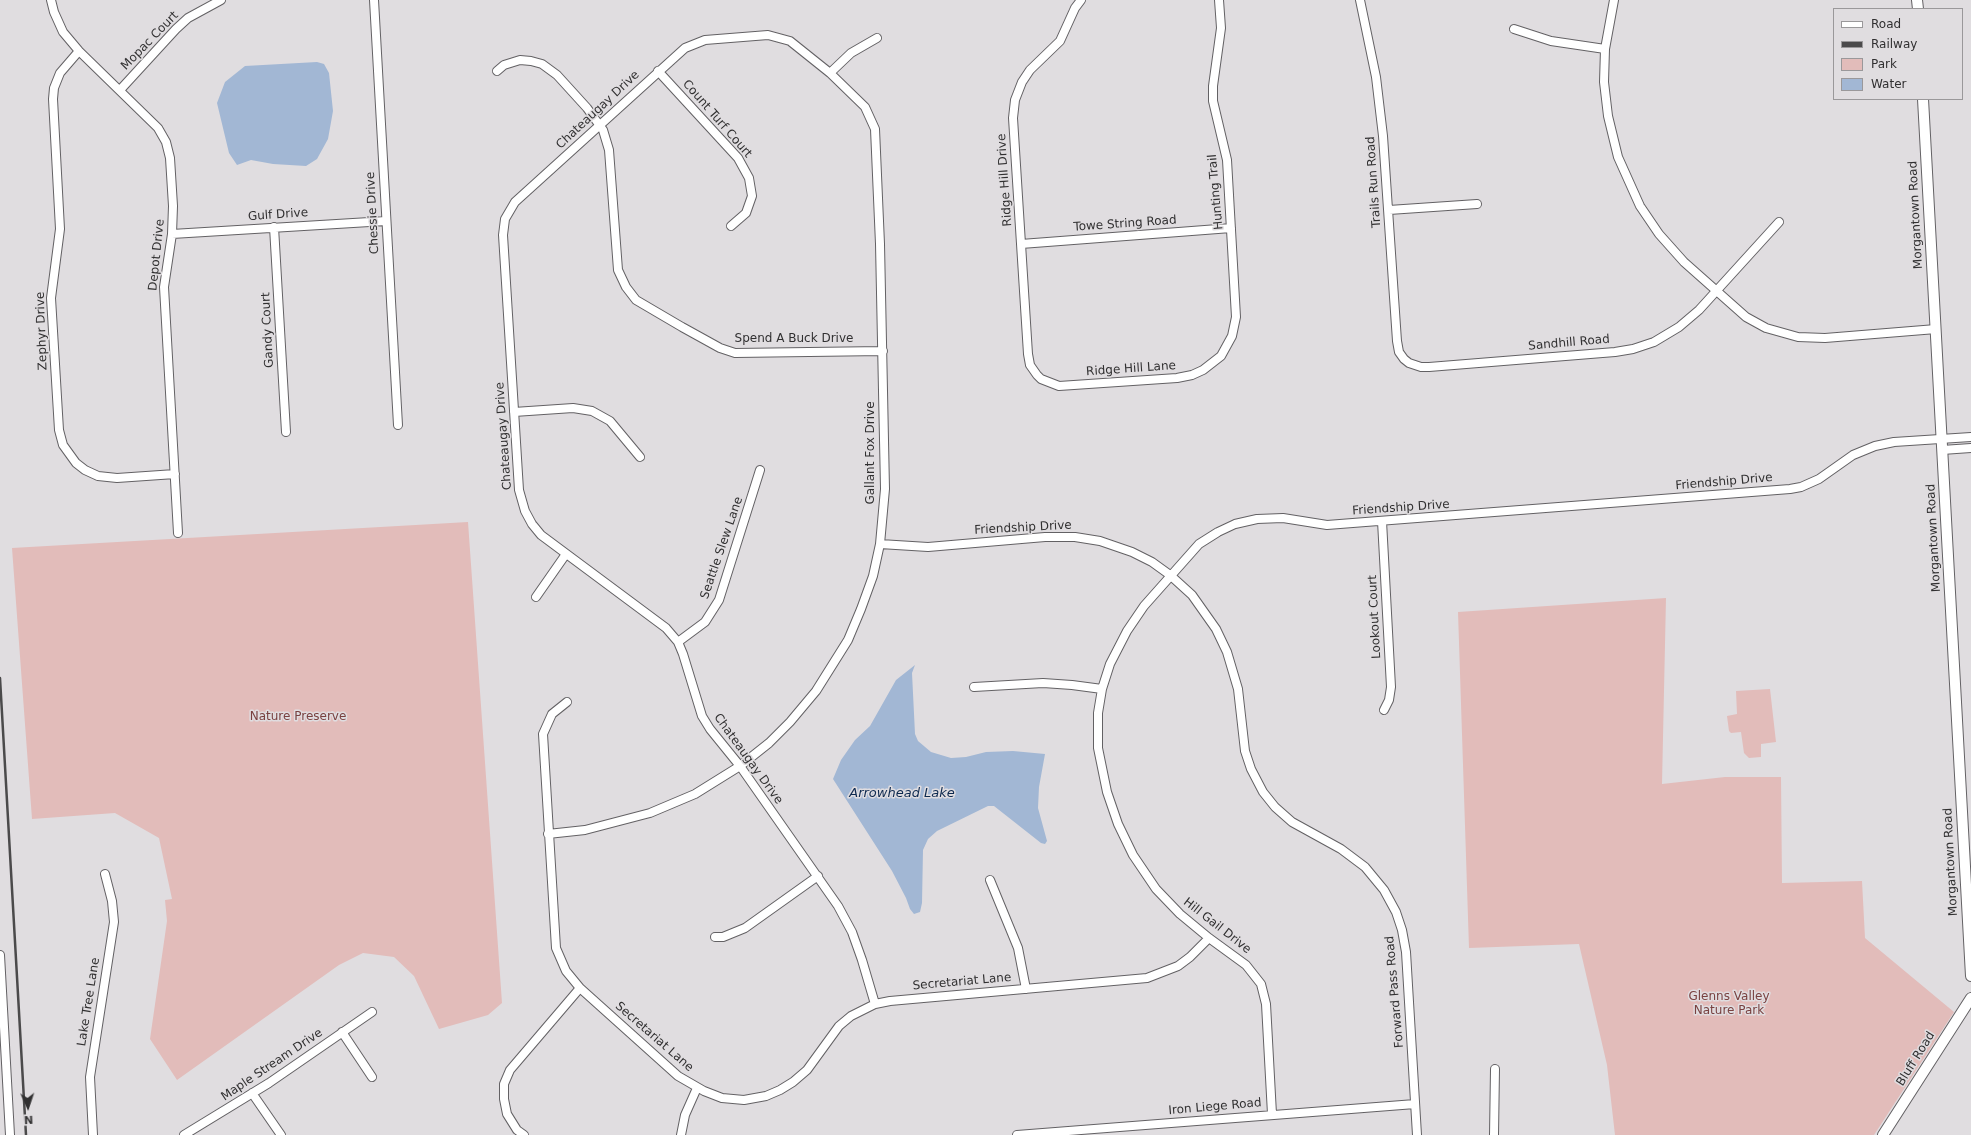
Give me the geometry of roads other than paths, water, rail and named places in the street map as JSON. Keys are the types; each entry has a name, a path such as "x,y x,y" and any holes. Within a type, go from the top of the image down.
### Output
{"main road":[{"name":"Morgantown Road","path":"1923,100 1971,976"},
{"name":"Bluff Road","path":"1883,1135 1971,998"}],"street":[{"name":"Depot Drive","path":"51,0 54,12 63,32 79,51 158,128 166,142 170,158 173,206 172,234 164,287 178,533"},
{"name":"Mopac Court","path":"120,90 188,18 221,0"},
{"name":"Chessie Drive","path":"374,0 398,425"},
{"name":"Ridge Hill Drive","path":"1039,377 1030,365 1028,354 1013,118 1015,100 1022,82 1030,70 1060,41 1080,0"},
{"name":"Hunting Trail","path":"1219,0 1221,28 1212,101 1227,160 1236,317 1232,336 1221,356"},
{"name":"Trails Run Road","path":"1360,0 1376,77 1383,136 1389,210 1396,341 1399,352 1405,361"},
{"path":"1614,0 1605,49 1604,82 1608,116 1618,156 1627,180 1640,206 1659,234 1684,262 1716,291 1752,320 1766,328 1798,337 1825,338 1936,330"},
{"path":"1514,29 1550,41 1605,49"},
{"name":"Chateaugay Drive","path":"830,73 790,41 768,35 705,40 685,48 515,202 505,219 503,235 519,490 524,511 541,535 666,628 678,642 702,716 710,729 740,766 838,906 852,932 875,1004"},
{"path":"830,73 851,53 876,38"},
{"name":"Zephyr Drive","path":"79,51 60,73 54,88 53,99 60,229 51,298 59,430 63,445 76,463 84,470 98,476 117,478 175,474"},
{"path":"496,71 504,65 520,60 531,60 542,64 557,74 600,125"},
{"name":"Count Turf Court","path":"658,71 738,158 749,178 752,196 746,213 731,226"},
{"name":"Gallant Fox Drive","path":"548,834 585,830 650,813 695,794 740,766 769,743 790,722 816,691 848,640 861,609 873,576 880,544 885,489 883,351 875,129 865,107 830,73"},
{"name":"Spend A Buck Drive","path":"600,125 609,150 618,270 626,287 636,300 682,328 720,348 734,353 883,351"},
{"path":"1389,210 1477,204"},
{"name":"Gulf Drive","path":"172,234 386,221"},
{"name":"Sandhill Road","path":"1405,361 1421,367 1615,352 1633,349 1654,342 1680,327 1699,310 1779,222"},
{"name":"Gandy Court","path":"274,227 286,432"},
{"name":"Towe String Road","path":"1021,244 1232,228"},
{"name":"Ridge Hill Lane","path":"1039,377 1059,386 1177,378 1192,375 1203,370 1221,356"},
{"path":"514,412 573,408 592,411 610,421 640,457"},
{"name":"Friendship Drive","path":"880,544 928,546 1045,537 1074,537 1100,541 1132,552 1152,562 1170,576 1199,544 1218,532 1235,524 1257,519 1276,518 1328,525 1790,489 1801,487 1819,479 1853,455 1874,446 1894,442 1971,437"},
{"path":"1942,450 1971,448"},
{"name":"Seattle Slew Lane","path":"678,642 705,622 719,600 760,470"},
{"name":"Lookout Court","path":"1382,521 1391,687 1389,700 1384,710"},
{"path":"536,597 566,554"},
{"name":"Hill Gail Drive","path":"1170,576 1144,606 1127,631 1110,664 1102,690 1098,712 1098,748 1107,792 1118,824 1133,855 1156,889 1180,914 1209,938 1246,965 1261,984 1266,1004 1272,1114"},
{"name":"Forward Pass Road","path":"1170,576 1192,595 1206,613 1228,652 1238,689 1245,751 1251,769 1263,792 1275,807 1292,822 1341,849 1365,867 1384,890 1396,912 1402,930 1406,952 1417,1135"},
{"path":"974,687 1043,683 1072,685 1102,690"},
{"name":"Secretariat Lane","path":"567,702 552,714 543,734 556,948 566,971 580,988 678,1076 697,1088 722,1098 744,1100 766,1096 780,1090 793,1082 807,1070 839,1026 851,1016 875,1004 890,1000 1147,978 1178,966 1190,957 1209,938"},
{"name":"Lake Tree Lane","path":"93,1135 90,1077 114,922 112,901 105,874"},
{"path":"715,937 723,937 745,928 818,876"},
{"path":"990,880 1018,948 1026,989"},
{"path":"0,955 10,1135"},
{"path":"524,1135 517,1130 507,1114 504,1099 504,1084 510,1070 580,988"},
{"name":"Maple Stream Drive","path":"184,1135 252,1094 372,1012"},
{"path":"342,1032 372,1077"},
{"path":"1494,1135 1495,1069"},
{"path":"682,1135 685,1115 697,1088"},
{"path":"252,1094 280,1135"},
{"name":"Iron Liege Road","path":"1017,1135 1415,1104"}],"water":[{"path":"317,62 324,64 329,73 333,111 328,139 317,159 306,166 273,164 251,160 237,165 229,153 217,103 225,82 245,66"},
{"name":"Arrowhead Lake","path":"915,665 912,673 915,734 918,741 931,752 951,758 966,757 986,752 1013,751 1045,754 1039,787 1038,808 1047,841 1045,844 1041,843 994,806 988,806 937,831 928,839 923,850 922,903 920,912 914,914 910,909 892,871 833,779 841,760 855,740 870,726 896,680"}],"railway":[{"path":"0,678 26,1135"}],"park label":[{"name":"Nature Preserve","path":"298,717"},
{"name":"Glenns Valley Nature Park","path":"1729,1004"}]}
